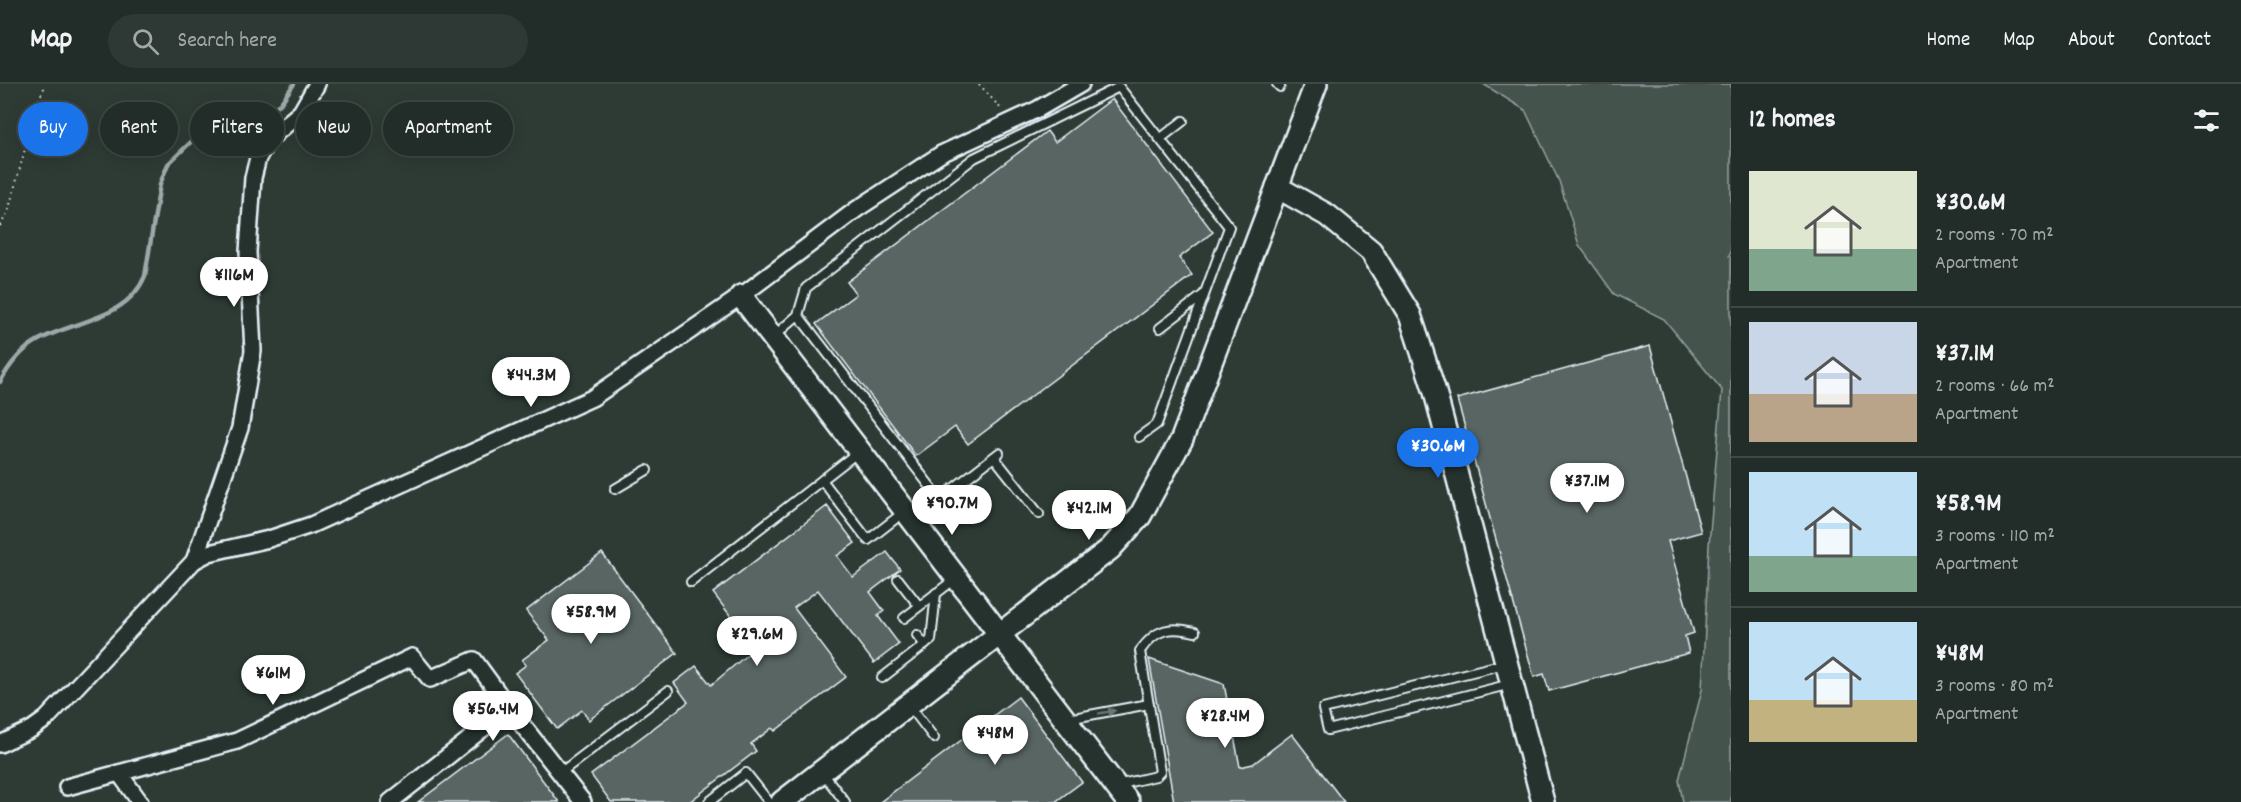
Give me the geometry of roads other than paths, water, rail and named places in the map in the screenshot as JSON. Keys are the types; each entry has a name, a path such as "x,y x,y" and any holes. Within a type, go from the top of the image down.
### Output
{"street":[{"path":"194,561 240,428 253,351 248,252 255,168 268,140 301,112 317,84"},
{"path":"0,744 32,729 45,719 194,561 209,553 269,539 311,525 592,398 741,296 857,209 941,153 1012,121 1081,84"},
{"path":"783,802 1110,549 1140,516 1182,439 1316,84"},
{"path":"1277,187 1327,215 1371,251 1410,315 1435,392 1543,802"},
{"path":"741,296 911,514 1128,802"},
{"path":"67,787 237,741 412,657 430,679 474,660 583,802"},
{"path":"390,802 509,708"},
{"path":"119,773 140,802"}],"lane":[{"path":"773,337 798,315 807,288 974,158 1119,87 1229,227 1157,424 1139,437"},
{"path":"1160,139 1182,121"},
{"path":"1161,328 1204,294"},
{"path":"798,315 940,499"},
{"path":"691,582 861,450"},
{"path":"822,480 868,540 940,499 996,455 1022,487 1039,514"},
{"path":"615,489 647,470"},
{"path":"904,618 958,576"},
{"path":"898,579 919,606"},
{"path":"882,678 931,640 936,594"},
{"path":"1116,785 1156,776 1160,772 1140,651 1167,628 1174,626 1195,632"},
{"path":"917,635 925,645"},
{"path":"1509,674 1328,730 1323,710 1509,674"},
{"path":"560,773 668,691"},
{"path":"1065,720 1149,704"},
{"path":"909,705 934,738"},
{"path":"822,772 844,802"},
{"path":"709,802 746,773 769,802"}],"waterway":[{"path":"0,382 16,359 37,341 113,310 137,291 145,276 160,184 168,164 194,139 223,126 262,114 280,104 294,84"}]}
